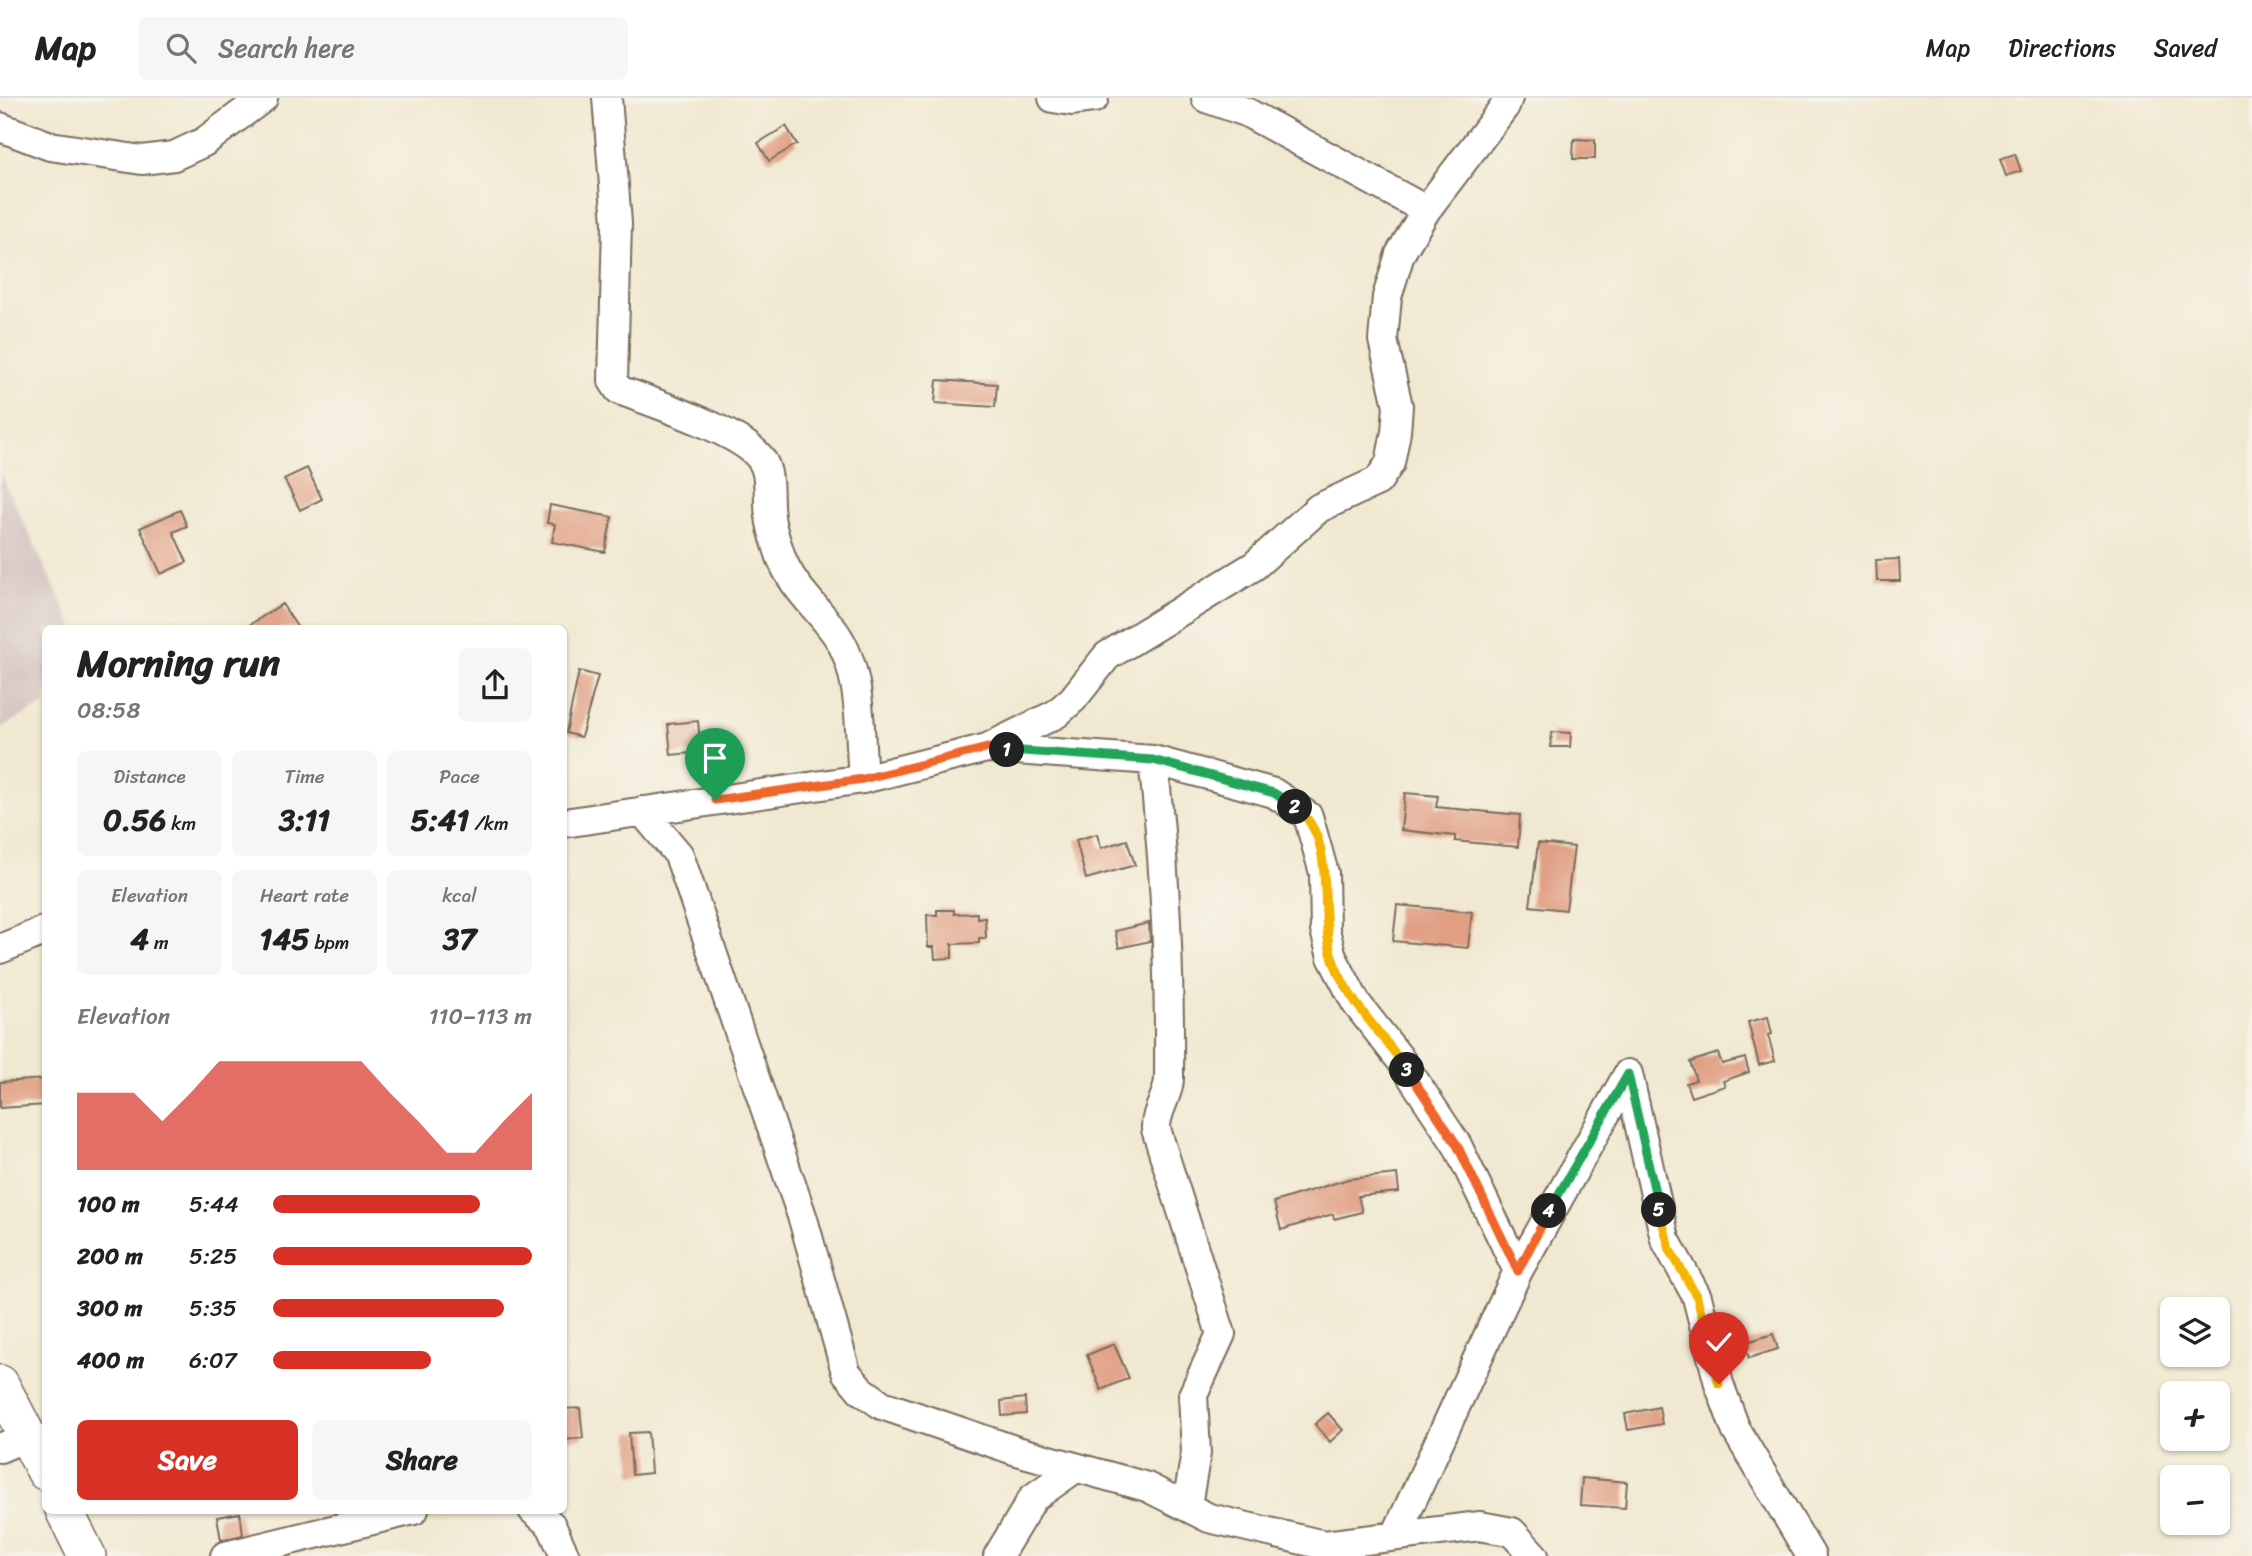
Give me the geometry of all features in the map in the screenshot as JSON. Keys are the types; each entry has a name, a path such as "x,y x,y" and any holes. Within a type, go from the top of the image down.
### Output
{"main road":[{"path":"0,1384 14,1442 42,1468"},
{"path":"66,1514 87,1556"}],"street":[{"path":"0,127 50,146 142,160 174,156 204,142 263,98"},
{"path":"607,98 617,223 614,381 619,390 683,414 749,447 762,460 767,476 770,518 782,559 794,582 837,635 848,656 856,699 863,779"},
{"path":"1053,98 1072,102 1094,98"},
{"path":"1206,98 1246,112 1426,210"},
{"path":"567,823 863,779 987,748 1056,713 1073,699 1107,656 1254,566 1319,508 1378,481 1390,463 1398,405 1383,340 1387,297 1400,254 1426,210 1505,106 1508,98"},
{"path":"987,748 1153,760 1274,793 1308,816 1324,873 1325,930 1332,957 1356,1003 1400,1059 1457,1145 1518,1271"},
{"path":"1153,760 1168,923 1169,1091 1156,1121 1156,1129 1221,1334 1193,1395 1196,1453 1187,1505"},
{"path":"642,811 679,855 803,1219 846,1372 861,1390 883,1405 1074,1469 1147,1487 1224,1522 1331,1551 1396,1535 1480,1526 1501,1528 1523,1541 1534,1556"},
{"path":"0,949 42,932"},
{"path":"1396,1535 1518,1271 1628,1074 1665,1239 1697,1297 1728,1409 1736,1430 1811,1556"},
{"path":"998,1556 1033,1499 1074,1469"},
{"path":"225,1556 398,1514"},
{"path":"538,1514 551,1525 572,1554"}],"shaded area":[{"path":"0,473 73,625 42,625 42,706 0,728"}],"building":[{"path":"786,126 797,144 769,161 758,143"},
{"path":"1574,139 1595,140 1595,159 1573,159"},
{"path":"2015,154 2021,171 2006,176 2000,159"},
{"path":"937,380 997,384 995,407 935,403"},
{"path":"307,468 322,499 300,510 284,479"},
{"path":"550,505 612,517 605,552 552,542 555,524 547,523"},
{"path":"180,510 187,526 173,532 187,562 161,574 140,528"},
{"path":"1899,559 1900,581 1877,581 1876,560"},
{"path":"282,604 296,625 250,625"},
{"path":"579,671 598,676 581,737 567,733"},
{"path":"698,721 701,752 671,755 668,724"},
{"path":"1552,732 1571,733 1570,747 1551,747"},
{"path":"1405,793 1438,796 1436,807 1520,815 1518,847 1455,841 1455,836 1401,830"},
{"path":"1097,834 1101,848 1127,840 1135,865 1086,879 1076,840"},
{"path":"1538,843 1574,847 1566,910 1530,906"},
{"path":"1397,905 1472,912 1468,948 1393,941"},
{"path":"937,910 954,910 954,914 977,913 977,918 985,917 986,938 979,938 979,943 952,944 952,958 935,959 934,947 928,947 927,915 937,915"},
{"path":"1149,923 1150,941 1119,948 1115,931"},
{"path":"1768,1017 1772,1034 1768,1035 1775,1061 1759,1065 1748,1022"},
{"path":"1718,1053 1722,1064 1745,1058 1749,1072 1723,1081 1725,1086 1691,1097 1686,1083 1696,1080 1690,1062"},
{"path":"42,1079 42,1105 0,1108 0,1082"},
{"path":"1397,1174 1399,1192 1358,1196 1362,1212 1334,1219 1333,1214 1281,1230 1274,1202 1348,1179"},
{"path":"1773,1334 1778,1349 1749,1358 1744,1343"},
{"path":"1114,1344 1129,1378 1101,1390 1087,1355"},
{"path":"1025,1398 1026,1414 1002,1416 1001,1401"},
{"path":"1659,1407 1662,1424 1628,1430 1625,1414"},
{"path":"580,1408 583,1438 567,1440 567,1409"},
{"path":"1328,1413 1343,1430 1330,1442 1315,1424"},
{"path":"648,1432 651,1473 632,1475 629,1433"},
{"path":"1582,1478 1627,1482 1625,1508 1580,1505"},
{"path":"240,1514 243,1535 221,1540 217,1517"}],"route":[{"path":"715,800 863,779 987,748 1153,760 1274,793 1308,816 1324,873 1325,930 1332,957 1356,1003 1400,1059 1457,1145 1518,1271 1563,1185 1628,1074 1665,1239 1697,1297 1719,1384"}]}
